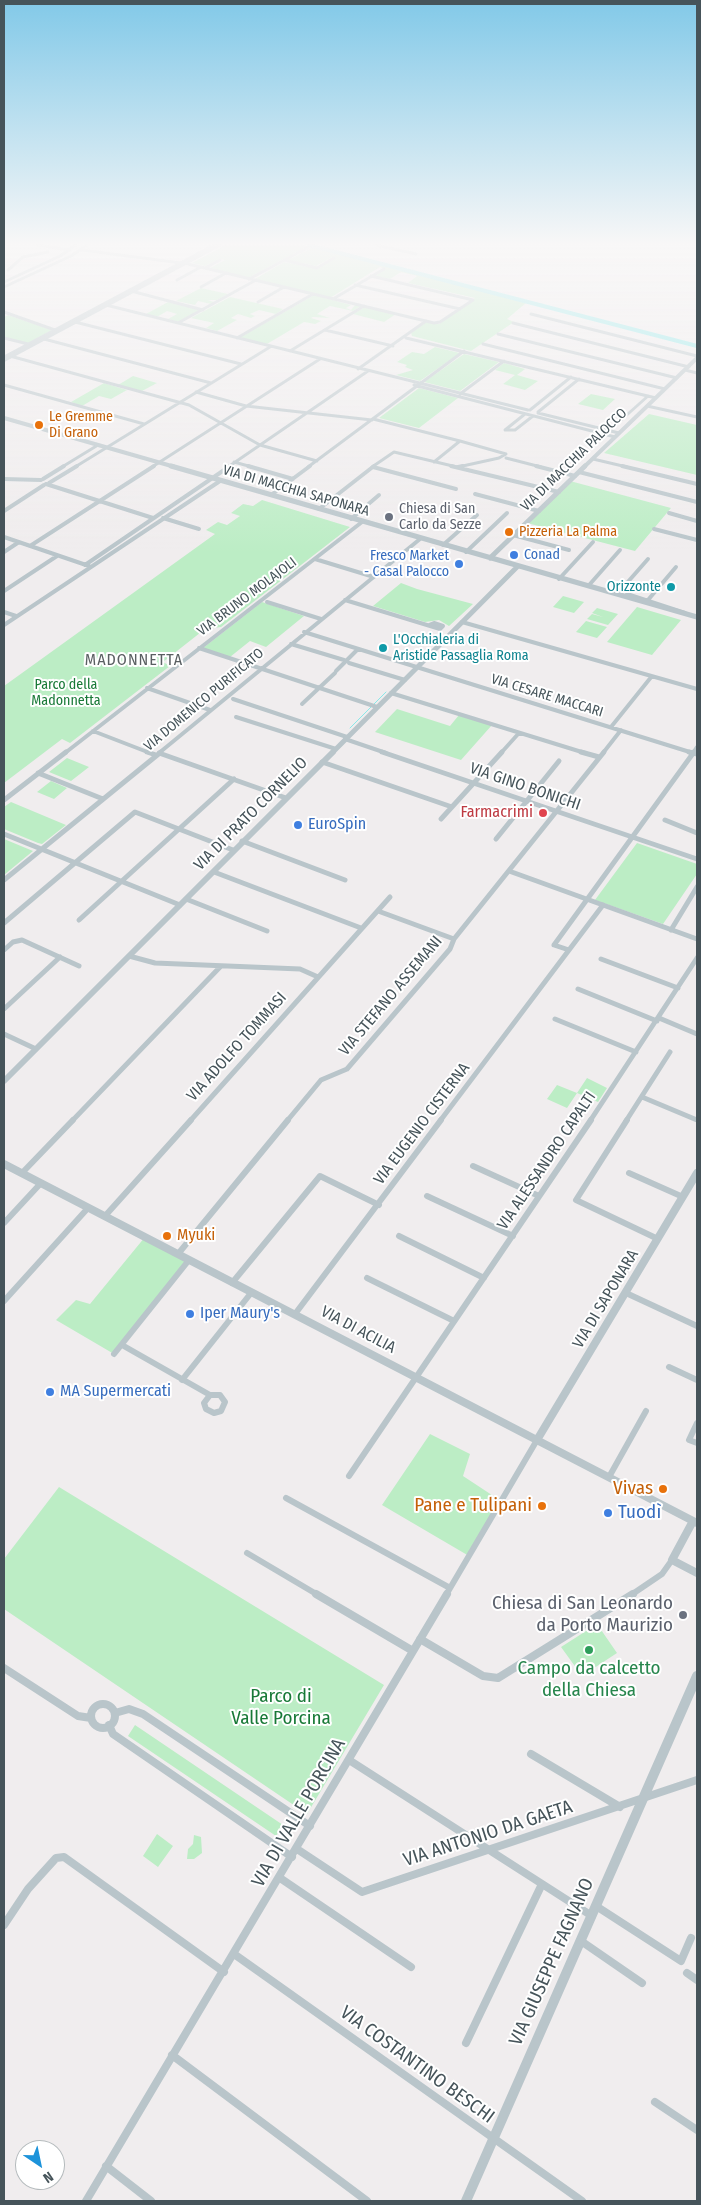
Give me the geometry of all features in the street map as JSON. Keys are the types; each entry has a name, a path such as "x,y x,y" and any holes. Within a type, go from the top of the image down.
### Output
{"street":[{"path":"4,358 21,348"},
{"path":"4,358 12,357 29,348"},
{"path":"79,348 211,383"},
{"path":"179,348 241,364"},
{"path":"4,511 267,348"},
{"path":"276,348 345,366 420,382 603,434 617,435"},
{"path":"290,352 297,348"},
{"path":"358,369 390,348"},
{"path":"450,348 656,398"},
{"path":"499,348 665,389"},
{"path":"555,348 677,378"},
{"path":"607,348 697,373"},
{"path":"662,348 697,357"},
{"path":"271,495 464,351"},
{"path":"12,357 188,405 219,424 260,445 317,461"},
{"name":"VIA DI MACCHIA PALOCCO","path":"490,558 687,369 697,357"},
{"path":"30,546 320,359"},
{"path":"457,396 504,361"},
{"path":"86,565 368,371"},
{"path":"393,377 416,386 609,430 617,435"},
{"path":"571,377 505,430 514,431 579,379"},
{"path":"4,385 144,424"},
{"path":"196,392 246,406 372,419 460,440 506,454 501,457 458,467"},
{"name":"VIA DI MACCHIA PALOCCO","path":"603,434 648,396"},
{"path":"647,406 697,417"},
{"name":"VIA DI MACCHIA SAPONARA","path":"4,418 443,546 517,567 561,577 697,617"},
{"path":"434,462 460,440"},
{"path":"41,480 98,445"},
{"path":"90,450 98,452"},
{"path":"319,510 394,452 559,492"},
{"path":"506,458 575,476"},
{"path":"593,459 697,484"},
{"path":"234,462 293,479"},
{"path":"373,467 456,489"},
{"path":"579,472 697,502"},
{"path":"4,479 49,480 47,484"},
{"path":"41,480 47,484 99,502 199,529"},
{"path":"4,625 220,481"},
{"path":"203,483 212,486"},
{"path":"475,494 540,511"},
{"path":"351,518 379,495"},
{"path":"669,513 697,521"},
{"path":"466,552 507,514"},
{"path":"443,546 477,515"},
{"path":"153,518 157,523"},
{"name":"VIA BRUNO MOLAJOLI","path":"4,800 362,522"},
{"path":"654,529 697,540"},
{"path":"513,535 570,550"},
{"path":"4,537 56,556 91,566"},
{"name":"VIA DOMENICO PURIFICATO","path":"4,880 304,632 420,539"},
{"path":"4,552 19,542"},
{"path":"593,542 561,577 677,608 686,614"},
{"path":"590,584 620,550"},
{"path":"4,591 56,556"},
{"path":"315,559 374,577"},
{"path":"619,592 648,559"},
{"name":"VIA DI PRATO CORNELIO","path":"4,1081 517,567"},
{"path":"648,600 676,567"},
{"path":"345,600 428,625"},
{"path":"266,602 321,619"},
{"path":"4,612 16,616"},
{"path":"462,622 697,688"},
{"name":"VIA CESARE MACCARI","path":"304,632 695,753"},
{"path":"290,644 344,660"},
{"path":"199,648 377,707"},
{"path":"302,704 358,649"},
{"path":"349,663 405,680"},
{"path":"611,727 652,676"},
{"path":"147,688 210,710"},
{"path":"392,693 599,757"},
{"name":"VIA GINO BONICHI","path":"233,699 631,837 697,858"},
{"path":"236,717 336,749"},
{"name":"VIA STEFANO ASSEMANI","path":"178,1254 316,1085 321,1080 347,1069 452,945 454,939 621,730"},
{"path":"93,731 286,798"},
{"path":"441,819 519,732"},
{"path":"569,950 554,944 631,837 695,753 697,747"},
{"path":"496,839 559,761"},
{"path":"322,762 452,807"},
{"path":"38,773 104,799"},
{"path":"79,920 181,830 234,779"},
{"path":"4,923 135,812 233,850"},
{"path":"665,820 697,833"},
{"path":"4,834 180,905"},
{"path":"242,841 345,880"},
{"path":"509,871 697,939"},
{"path":"214,872 361,928"},
{"path":"670,930 697,887"},
{"name":"VIA ADOLFO TOMMASI","path":"105,1216 390,897"},
{"path":"186,899 266,931"},
{"name":"VIA EUGENIO CISTERNA","path":"295,1314 379,1205 603,905"},
{"path":"378,911 454,939"},
{"path":"4,950 14,942 22,940 79,966"},
{"path":"129,956 153,963 300,968 318,977"},
{"path":"4,1009 60,957"},
{"name":"VIA ALESSANDRO CAPALTI","path":"350,1476 658,1020 697,958"},
{"path":"601,959 678,988"},
{"path":"22,1174 221,966"},
{"path":"578,989 697,1034"},
{"path":"555,1019 636,1052"},
{"path":"4,1034 36,1049"},
{"path":"658,1239 576,1200 670,1052"},
{"path":"642,1097 697,1120"},
{"name":"VIA DI ACILIA","path":"4,1164 695,1522"},
{"path":"473,1166 539,1196"},
{"path":"630,1173 683,1197"},
{"name":"VIA DI SAPONARA","path":"537,1440 697,1173"},
{"path":"232,1283 320,1176 379,1205"},
{"path":"4,1223 41,1184"},
{"path":"427,1196 513,1236"},
{"path":"4,1301 88,1208"},
{"path":"399,1236 484,1278"},
{"path":"114,1354 189,1260"},
{"path":"367,1278 454,1321"},
{"path":"182,1380 251,1293"},
{"path":"626,1293 697,1326"},
{"path":"122,1345 210,1395"},
{"path":"669,1367 697,1380"},
{"path":"609,1476 646,1411"},
{"path":"697,1423 689,1440 697,1444"},
{"name":"VIA DI VALLE PORCINA","path":"86,2201 280,1878 537,1440"},
{"path":"286,1498 450,1588"},
{"path":"420,1639 483,1676 498,1678 652,1582 665,1571 695,1522"},
{"path":"247,1553 413,1651"},
{"path":"672,1560 697,1573"},
{"path":"4,1668 71,1712 85,1718 92,1718"},
{"name":"VIA GIUSEPPE FAGNANO","path":"466,2201 697,1676"},
{"path":"102,1704 111,1706 115,1713 109,1726 105,1728 96,1726 92,1718 94,1709 102,1704"},
{"path":"115,1713 129,1710 143,1714 310,1826"},
{"path":"109,1726 113,1734 292,1857"},
{"path":"531,1754 620,1807"},
{"path":"349,1760 542,1884 681,1961 691,1938"},
{"name":"VIA ANTONIO DA GAETA","path":"297,1849 362,1892 490,1851 697,1780"},
{"path":"4,1925 28,1889 56,1858 64,1857 224,1972"},
{"path":"280,1878 411,1967"},
{"path":"466,2043 542,1884"},
{"path":"581,1941 642,1983"},
{"name":"VIA COSTANTINO BESCHI","path":"234,1954 582,2201"},
{"path":"687,1973 697,1980"},
{"path":"172,2055 367,2201"},
{"path":"655,2102 697,2130"},
{"path":"106,2166 151,2201"}],"green space":[{"path":"434,348 460,353 420,381 396,375 413,370 405,367 407,365 397,362 412,352 424,354"},
{"path":"459,348 476,348 471,351"},
{"path":"464,354 499,362 460,391 424,382"},
{"path":"504,363 525,369 517,375 538,381 525,390 503,384 515,375 495,370"},
{"path":"133,376 157,383 142,391 118,385"},
{"path":"104,383 127,390 111,399 99,396 82,406 71,402"},
{"path":"419,388 458,398 419,428 379,418"},
{"path":"591,394 615,399 603,410 578,404"},
{"path":"649,414 697,425 697,475 604,453"},
{"path":"570,481 671,508 635,551 527,523"},
{"name":"Parco della Madonnetta","path":"262,500 350,527 221,627 205,629 163,662 170,666 70,743 62,739 4,783 4,686 215,534 206,530 218,522 227,525 240,516 231,513 243,504 253,506"},
{"path":"401,583 473,604 449,626 439,620 425,622 373,606"},
{"path":"563,596 584,602 574,613 553,607"},
{"path":"262,602 304,616 266,647 250,641 230,657 203,648"},
{"path":"637,607 681,620 652,655 607,642"},
{"path":"597,608 618,614 608,625 587,619 592,614 603,617 592,613"},
{"path":"586,621 607,627 597,638 576,632"},
{"path":"397,709 450,726 459,715 492,725 461,760 375,732"},
{"path":"67,758 89,767 71,781 49,772"},
{"path":"51,781 67,788 54,799 37,792"},
{"path":"11,802 66,825 42,844 4,829 4,807"},
{"path":"4,839 33,851 4,875"},
{"path":"637,843 697,864 697,874 663,924 595,900"},
{"path":"587,1078 607,1088 598,1102 577,1093"},
{"path":"557,1085 577,1093 567,1108 547,1099"},
{"path":"145,1237 190,1258 114,1354 56,1320 76,1300 90,1304"},
{"path":"430,1434 470,1454 463,1476 501,1501 469,1556 382,1505"},
{"name":"Parco di Valle Porcina","path":"59,1487 384,1685 307,1814 4,1609 4,1559"},
{"name":"Campo da calcetto della Chiesa","path":"597,1624 617,1653 582,1676 561,1647"},
{"path":"135,1725 283,1825 276,1836 128,1736"},
{"path":"157,1834 173,1846 158,1867 143,1856"},
{"path":"194,1835 201,1837 202,1853 194,1859 187,1859 188,1849 193,1844"}],"waterway":[{"path":"350,728 386,692"}],"place":[{"name":"Le Gremme Di Grano","path":"39,425"},
{"name":"Chiesa di San Carlo da Sezze","path":"389,517"},
{"name":"Pizzeria La Palma","path":"509,532"},
{"name":"Conad","path":"514,555"},
{"name":"Fresco Market - Casal Palocco","path":"459,564"},
{"name":"Orizzonte","path":"671,587"},
{"name":"L'Occhialeria di Aristide Passaglia Roma","path":"383,648"},
{"name":"Farmacrimi","path":"543,813"},
{"name":"EuroSpin","path":"298,825"},
{"name":"Myuki","path":"167,1236"},
{"name":"Iper Maury's","path":"190,1314"},
{"name":"MA Supermercati","path":"50,1392"},
{"name":"Vivas","path":"663,1489"},
{"name":"Pane e Tulipani","path":"542,1506"},
{"name":"Tuodì","path":"608,1513"},
{"name":"Chiesa di San Leonardo da Porto Maurizio","path":"683,1615"},
{"name":"Campo da calcetto della Chiesa","path":"589,1650"}],"district":[{"name":"MADONNETTA","path":"134,661"}]}
